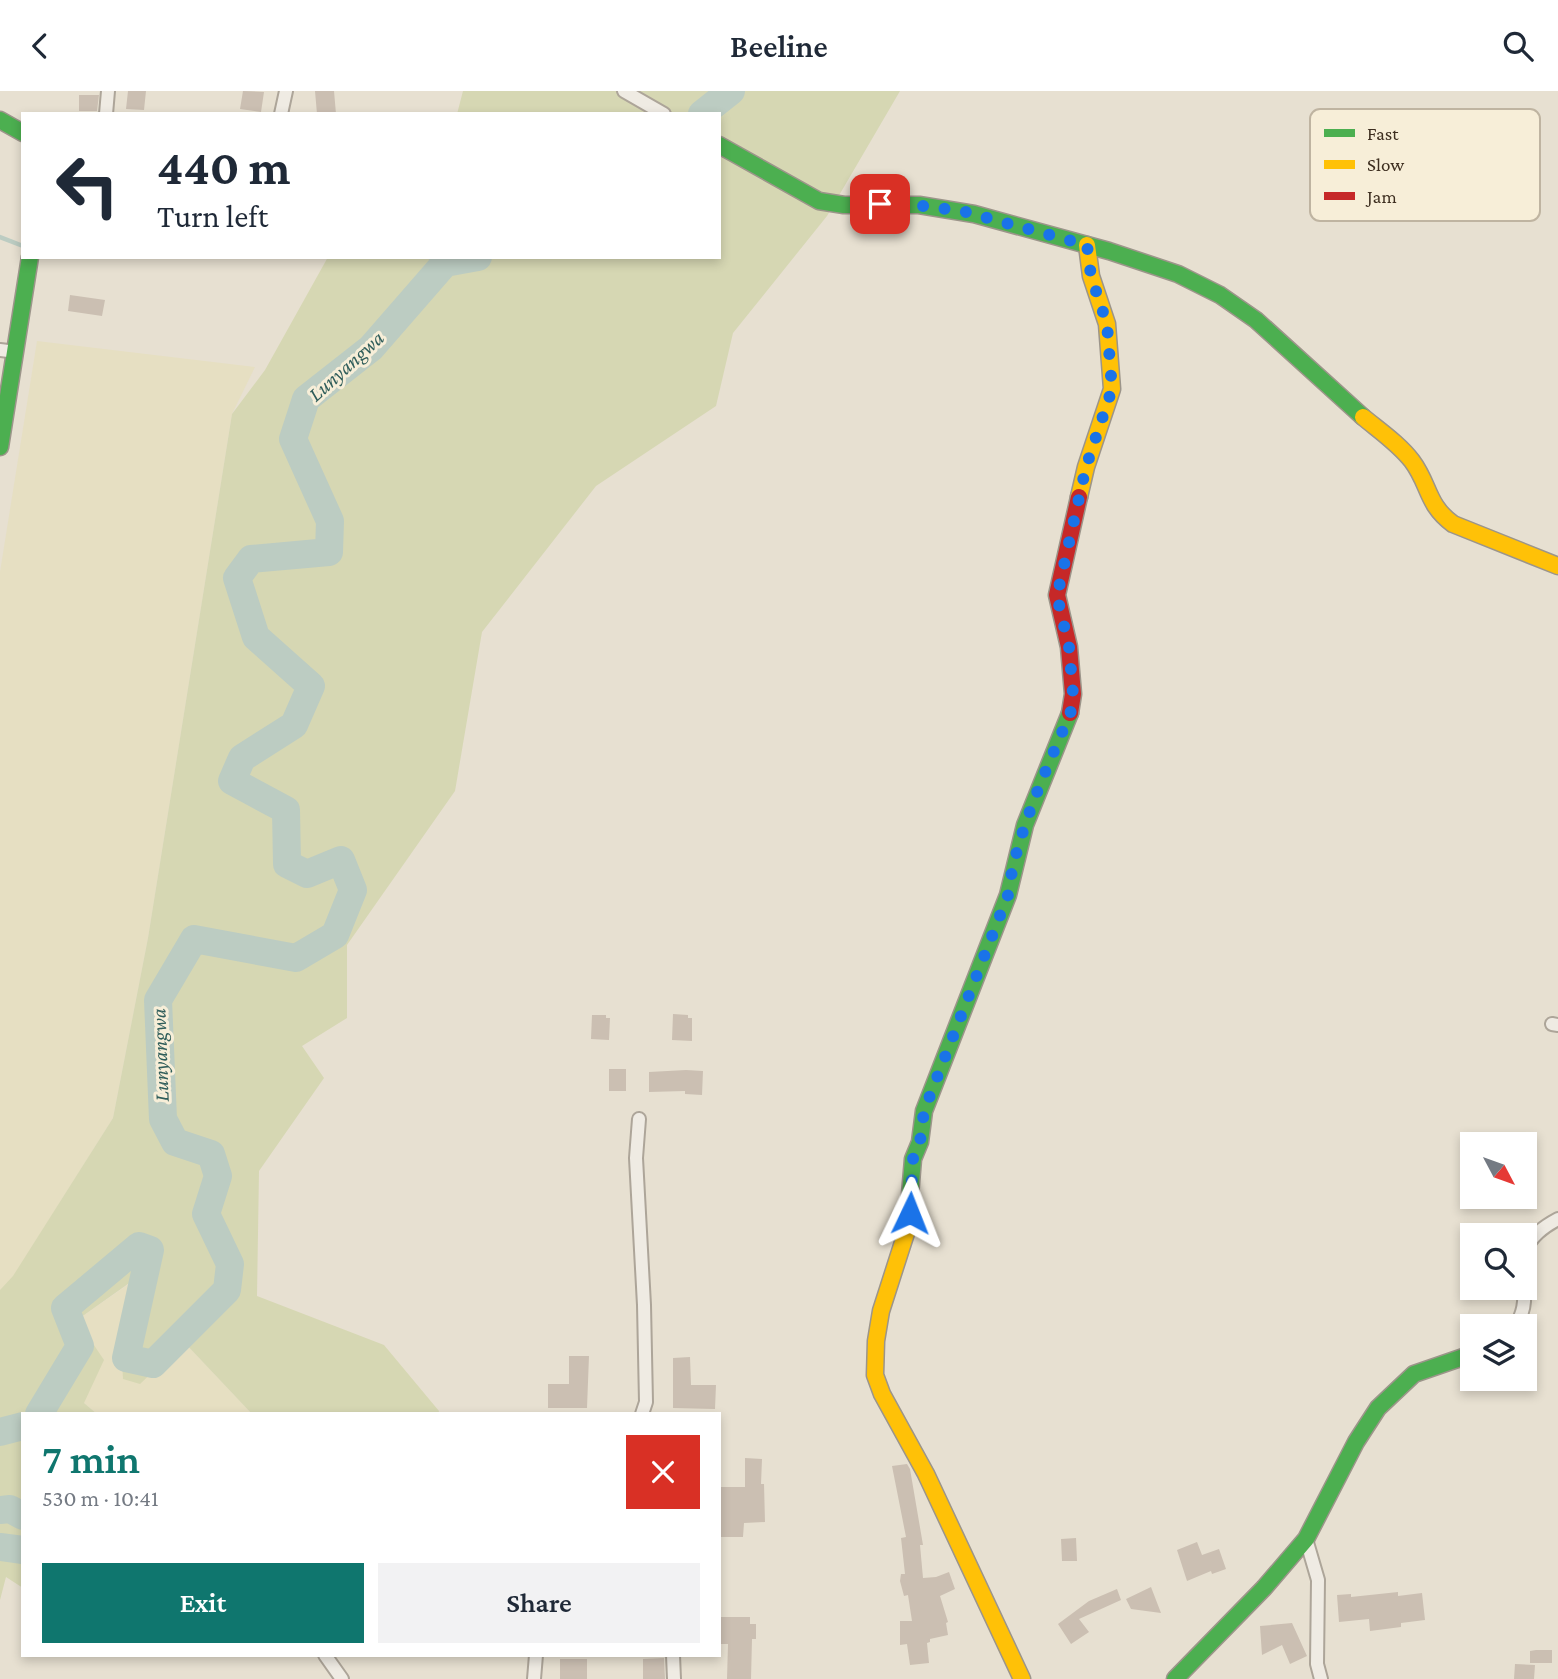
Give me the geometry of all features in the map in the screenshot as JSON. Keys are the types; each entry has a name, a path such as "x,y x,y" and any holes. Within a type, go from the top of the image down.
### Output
{"street":[{"path":"106,112 108,91"},
{"path":"281,112 286,91"},
{"path":"624,91 661,112"},
{"path":"0,120 21,132"},
{"path":"721,146 826,203 860,207 916,205 962,211 1156,266 1201,285 1238,306 1278,338 1401,450 1420,475 1428,500 1438,515 1453,524 1558,566"},
{"path":"1022,1679 926,1474 874,1375 881,1311 906,1238 913,1159 920,1142 924,1111 1008,895 1012,869 1023,832 1071,711 1073,694 1069,647 1057,596 1086,467 1112,389 1107,324 1091,276 1087,245"},
{"path":"0,447 8,351 30,259"},
{"path":"639,1119 636,1158 644,1305 646,1402 643,1412"},
{"path":"1537,1233 1558,1219"},
{"path":"1175,1679 1264,1588 1306,1539 1356,1442 1378,1408 1414,1374 1460,1358"},
{"path":"1306,1539 1318,1586 1317,1664 1321,1679"},
{"path":"326,1657 342,1679"},
{"path":"534,1679 536,1657"},
{"path":"673,1657 674,1679"}],"shaded area":[{"path":"37,341 255,367 232,414 148,938 113,1118 13,1277 0,1290 0,572"},
{"path":"136,1279 121,1343 140,1383 184,1342 250,1412 95,1412 84,1403 77,1320"}],"green space":[{"path":"463,91 900,91 827,216 733,333 716,406 596,486 482,632 455,791 347,945 347,1018 302,1046 324,1078 259,1171 257,1296 384,1345 439,1412 250,1412 184,1342 140,1384 123,1379 121,1343 135,1279 77,1320 104,1360 84,1403 95,1412 21,1412 21,1587 6,1577 0,1600 0,1290 13,1276 113,1118 148,938 232,414 265,370 327,259 721,259 721,112 458,112"}],"building":[{"path":"128,91 146,91 144,110 126,109"},
{"path":"243,91 264,92 261,112 240,109"},
{"path":"315,91 334,91 336,112 317,112"},
{"path":"79,95 99,95 97,111 79,111"},
{"path":"70,295 105,300 102,316 68,311"},
{"path":"673,1014 688,1015 688,1018 692,1018 692,1041 672,1040"},
{"path":"592,1015 606,1015 606,1018 610,1018 609,1040 591,1039"},
{"path":"609,1069 626,1069 626,1091 609,1091"},
{"path":"703,1071 702,1095 685,1094 685,1091 649,1092 649,1072"},
{"path":"569,1356 589,1356 587,1408 548,1408 548,1384 569,1384"},
{"path":"690,1357 691,1385 716,1385 715,1409 673,1408 673,1358"},
{"path":"745,1458 762,1459 761,1484 764,1484 765,1522 744,1523 743,1537 721,1537 721,1487 745,1487"},
{"path":"907,1464 923,1545 920,1545 923,1578 949,1572 955,1589 940,1596 948,1622 948,1635 930,1639 927,1643 929,1663 910,1665 907,1644 900,1645 900,1621 912,1621 908,1595 904,1596 900,1581 901,1574 905,1574 901,1538 906,1537 892,1466"},
{"path":"1076,1538 1077,1561 1062,1561 1061,1539"},
{"path":"1197,1542 1202,1555 1219,1549 1226,1569 1212,1574 1211,1571 1187,1581 1177,1550"},
{"path":"1151,1587 1161,1613 1131,1609 1126,1599"},
{"path":"1117,1589 1121,1600 1079,1619 1089,1632 1071,1644 1058,1624 1089,1601"},
{"path":"1398,1592 1398,1596 1422,1593 1425,1620 1401,1623 1401,1627 1370,1631 1369,1619 1339,1622 1337,1595 1351,1594 1351,1597"},
{"path":"721,1617 750,1617 750,1624 756,1624 756,1639 752,1639 751,1679 727,1679 728,1644 721,1644"},
{"path":"1292,1623 1307,1656 1290,1664 1282,1645 1262,1655 1260,1626"},
{"path":"1552,1650 1552,1663 1530,1663 1530,1651"},
{"path":"664,1658 665,1679 643,1679 643,1659"},
{"path":"560,1659 587,1659 587,1679 560,1679"},
{"path":"1515,1664 1535,1665 1534,1679 1514,1679"}],"waterway":[{"name":"Lunyangwa","path":"705,112 731,91"},
{"path":"0,237 21,245"},
{"path":"434,259 445,263"},
{"name":"Lunyangwa","path":"40,1412 80,1346 65,1308 139,1246 150,1250 126,1358 153,1364 227,1290 230,1264 206,1214 218,1176 211,1154 175,1142 163,1119 158,1000 194,939 296,958 335,935 353,890 341,860 307,874 287,864 286,810 232,781 242,758 294,725 311,686 256,637 237,578 251,559 329,552 330,521 293,439 306,399 371,348 445,263 467,259"},
{"name":"Lunyangwa","path":"0,1432 21,1427"},
{"name":"Lunyangwa","path":"0,1510 10,1509 21,1515"},
{"name":"Lunyangwa","path":"0,1547 21,1550"}],"traffic: fast":[{"path":"0,120 21,132"},
{"path":"721,146 819,201 844,205 919,205 974,214 1109,251 1178,274 1220,295 1256,320 1363,417"},
{"path":"0,447 30,259"},
{"path":"907,1230 913,1159 920,1142 924,1111 1008,895 1025,825 1070,713"},
{"path":"1175,1679 1264,1588 1306,1539 1356,1442 1378,1408 1414,1374 1460,1358"}],"traffic: slow":[{"path":"1079,497 1112,389 1107,324 1091,276 1087,245"},
{"path":"1363,417 1407,455 1418,470 1433,502 1453,524 1558,566"},
{"path":"907,1230 881,1311 876,1341 875,1375 882,1394 926,1474 1022,1679"}],"traffic: jam":[{"path":"1070,713 1073,694 1069,647 1057,595 1079,497"}],"route":[{"path":"880,204 962,211 1087,245 1091,276 1107,324 1112,373 1112,389 1086,467 1057,596 1069,647 1073,694 1071,711 1023,832 1012,869 1008,895 924,1111 920,1142 913,1159 910,1213"}]}
